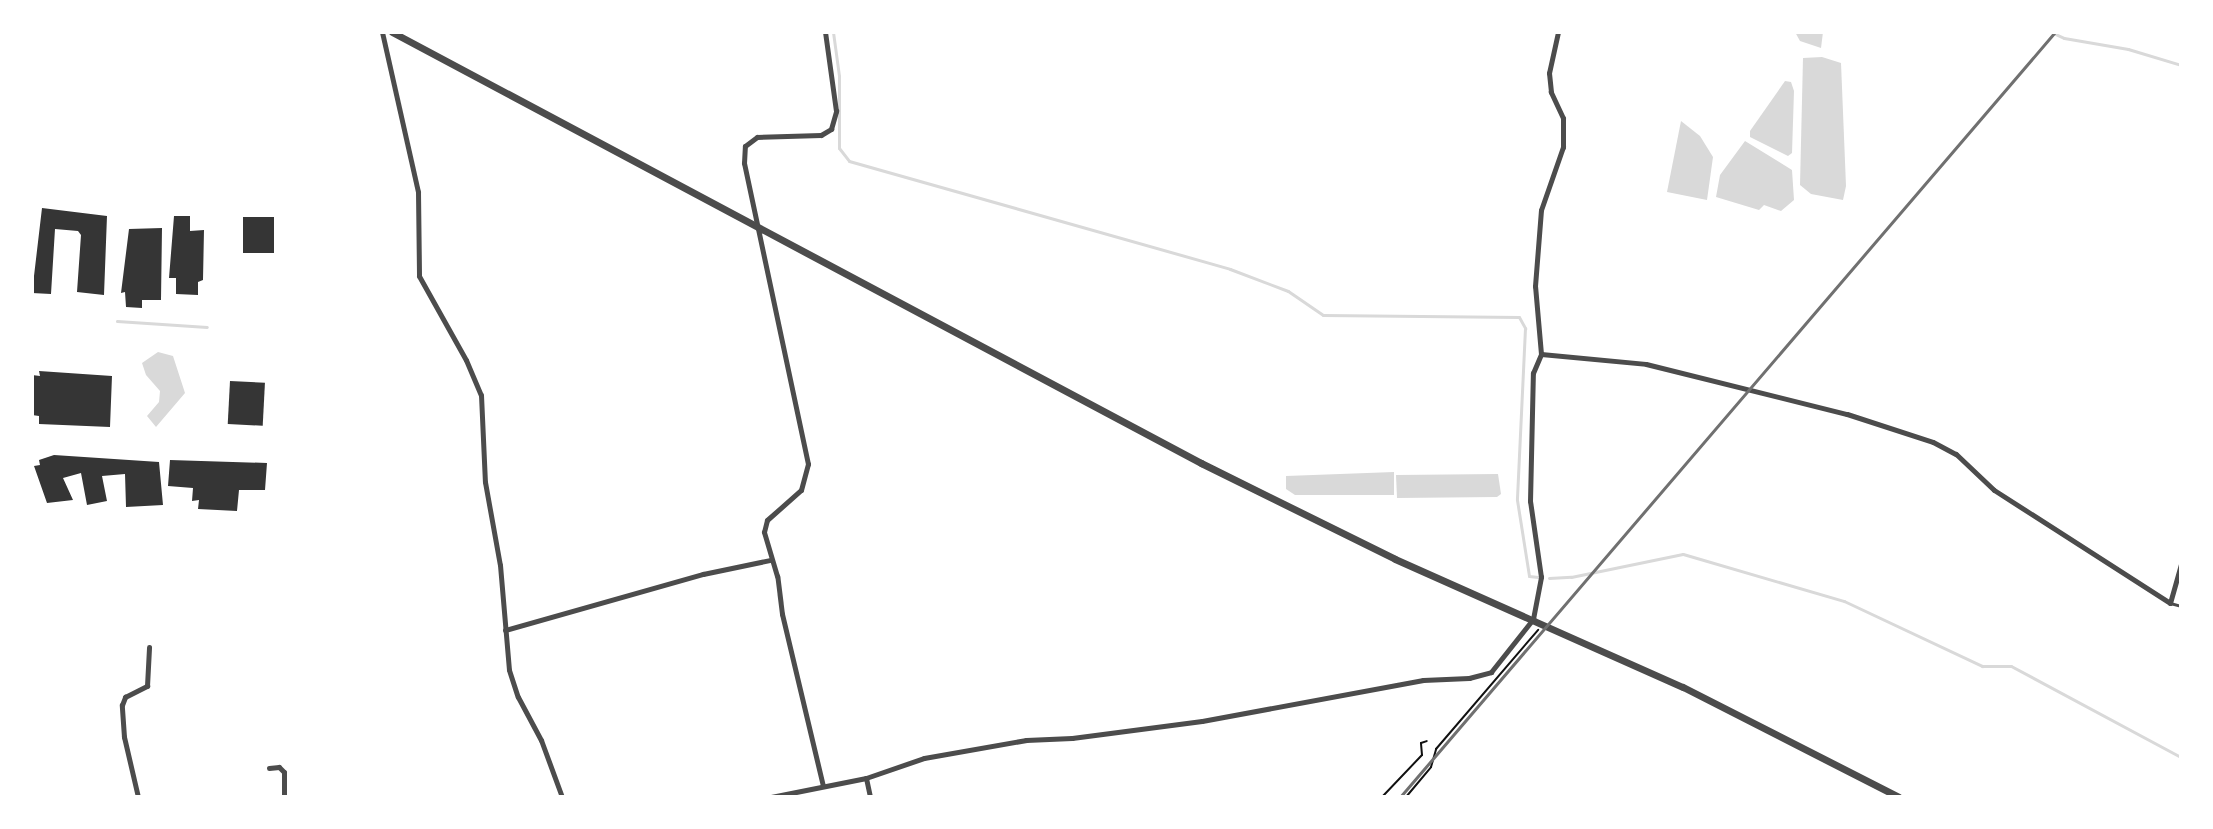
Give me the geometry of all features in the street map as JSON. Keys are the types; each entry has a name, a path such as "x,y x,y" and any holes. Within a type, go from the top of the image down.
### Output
{"street":[{"path":"382,32 418,192 419,276 466,360 481,395 485,482 500,565 509,670 518,697 541,740 562,797"},
{"path":"392,32 1201,463 1395,559 1683,687 1899,797"},
{"path":"823,786 782,614 777,576 770,560 765,524 801,490 808,464 744,163 745,146 757,137 821,135 831,129 836,111 825,32"},
{"path":"771,797 866,778 924,758 1026,740 1072,738 1188,723 1423,680 1469,678 1491,672 1533,619 1541,577 1530,501 1533,373 1541,354 1535,286 1539,220 1563,147 1563,118 1551,92 1549,73 1558,32"},
{"path":"1541,354 1646,364 1847,414 1933,442 1956,454 1994,490 2170,603 2181,564"},
{"path":"505,630 703,574 770,560"},
{"path":"138,797 124,737 122,705 125,697 147,686 149,647"},
{"path":"269,768 279,767 284,772 284,797"},
{"path":"866,778 870,797"}],"lane":[{"path":"2170,603 2181,606"}],"path":[{"path":"1406,797 1431,767 1436,749 1543,623"},
{"path":"1382,797 1422,755 1421,743 1427,741"}],"shaded area":[{"path":"1795,32 1823,32 1821,48 1800,41"},
{"path":"1822,57 1841,63 1846,186 1843,200 1811,194 1800,185 1803,58"},
{"path":"1785,81 1791,82 1794,91 1792,153 1788,156 1750,137 1750,131"},
{"path":"1681,121 1700,136 1713,157 1707,200 1667,192"},
{"path":"1745,141 1792,170 1794,200 1781,211 1764,205 1759,210 1716,197 1720,175"},
{"path":"158,352 173,356 185,393 156,427 147,416 159,402 160,391 146,375 142,363"},
{"path":"1394,472 1394,495 1295,495 1286,489 1286,476"},
{"path":"1498,474 1501,494 1497,497 1397,498 1396,475"}],"building":[{"path":"42,208 107,216 104,295 77,292 81,235 78,231 55,229 51,294 32,293"},
{"path":"174,216 190,216 190,231 204,230 203,280 198,282 198,295 176,294 176,278 169,278"},
{"path":"243,217 274,217 274,253 243,253"},
{"path":"162,228 161,300 142,300 142,308 126,307 125,292 121,293 129,229"},
{"path":"39,371 112,376 110,427 39,424 39,416 32,415 32,375 40,376"},
{"path":"230,381 265,383 263,426 228,424"},
{"path":"54,455 159,462 163,505 126,507 125,474 102,476 107,501 87,505 81,473 63,478 73,500 47,503 34,466 40,465 39,460"},
{"path":"170,460 267,463 265,490 239,490 237,511 198,509 199,500 192,501 193,488 168,486"}],"waterway":[{"path":"833,32 839,76 839,148 849,161 1230,269 1288,291 1323,315 1519,317 1525,328 1517,500 1529,576 1538,577"},
{"path":"2051,32 2064,38 2128,49 2181,65"},
{"path":"117,321 207,327"},
{"path":"1549,578 1571,577 1683,554 1844,601 1982,666 2011,666 2181,757"}],"railway":[{"path":"1400,797 2055,32"}]}
